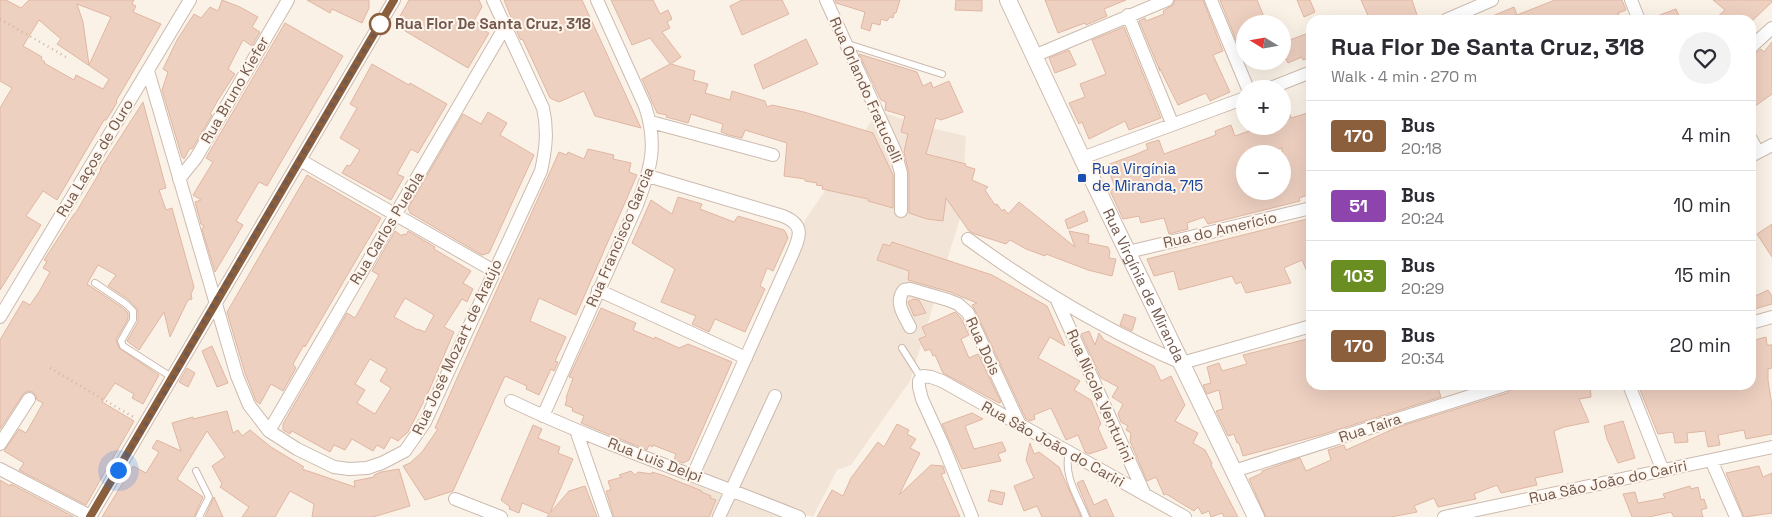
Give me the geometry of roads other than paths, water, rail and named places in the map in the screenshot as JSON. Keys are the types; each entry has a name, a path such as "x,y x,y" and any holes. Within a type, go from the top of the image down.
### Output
{"street":[{"name":"Rua Laços de Ouro","path":"0,317 190,0"},
{"name":"Rua Bruno Kiefer","path":"180,179 196,158 288,0"},
{"path":"0,469 90,517 394,0"},
{"name":"Rua José Mozart de Araújo","path":"148,71 237,376 249,405 269,431 283,441 324,463 349,470 367,468 382,463 405,451 425,422 540,171 547,140 543,108 494,0"},
{"name":"Rua Francisco Garcia","path":"543,416 637,205 652,160 650,122 645,106 598,0"},
{"name":"Rua Orlando Fratucelli","path":"826,0 895,151 901,173 901,211"},
{"name":"Rua Virgínia de Miranda","path":"1008,0 1082,158 1256,517"},
{"path":"1034,56 1167,0"},
{"path":"1212,0 1244,80"},
{"path":"1470,15 1492,0"},
{"path":"1631,0 1637,15"},
{"path":"1128,15 1172,123"},
{"name":"Rua Carlos Puebla","path":"269,431 506,25"},
{"path":"1756,42 1772,28"},
{"path":"1291,80 1306,74"},
{"path":"1082,158 1172,123 1236,101"},
{"path":"650,122 703,135 773,156"},
{"path":"1756,153 1772,145"},
{"path":"300,160 494,272"},
{"path":"648,176 791,219 798,227 798,240 693,475"},
{"name":"Rua do Amerício","path":"1128,252 1306,209"},
{"path":"968,238 1034,285 1056,298 1127,338 1182,363 1306,327"},
{"name":"Rua Dois","path":"910,327 898,301 900,294 904,290 910,289 948,300 963,308 968,313 978,332 1020,425"},
{"path":"598,290 746,358"},
{"name":"Rua Nicola Venturini","path":"1056,298 1144,495"},
{"path":"1756,322 1772,317"},
{"name":"Rua São João do Cariri","path":"921,378 923,376 931,377 942,381 1185,517"},
{"path":"921,378 919,387 922,399 972,517"},
{"name":"Rua Taira","path":"1234,471 1489,390"},
{"path":"1632,390 1663,470"},
{"path":"719,517 775,396"},
{"path":"0,444 29,399"},
{"name":"Rua Luis Delpi","path":"512,401 576,430 731,489 793,516"},
{"path":"576,430 606,517"},
{"name":"Rua São João do Cariri","path":"1444,517 1772,447"},
{"path":"1711,460 1736,517"},
{"path":"455,499 501,517"}],"lane":[{"path":"847,44 942,74"},
{"path":"95,283 133,311 133,320 121,341 123,346 173,378"},
{"path":"902,348 921,378"},
{"path":"1069,453 1066,463 1068,474 1086,517"},
{"path":"196,471 209,497 199,517"}],"place":[{"name":"Rua Flor De Santa Cruz, 318","path":"380,24"},
{"name":"Rua Virgínia de Miranda, 715","path":"1082,178"}]}
